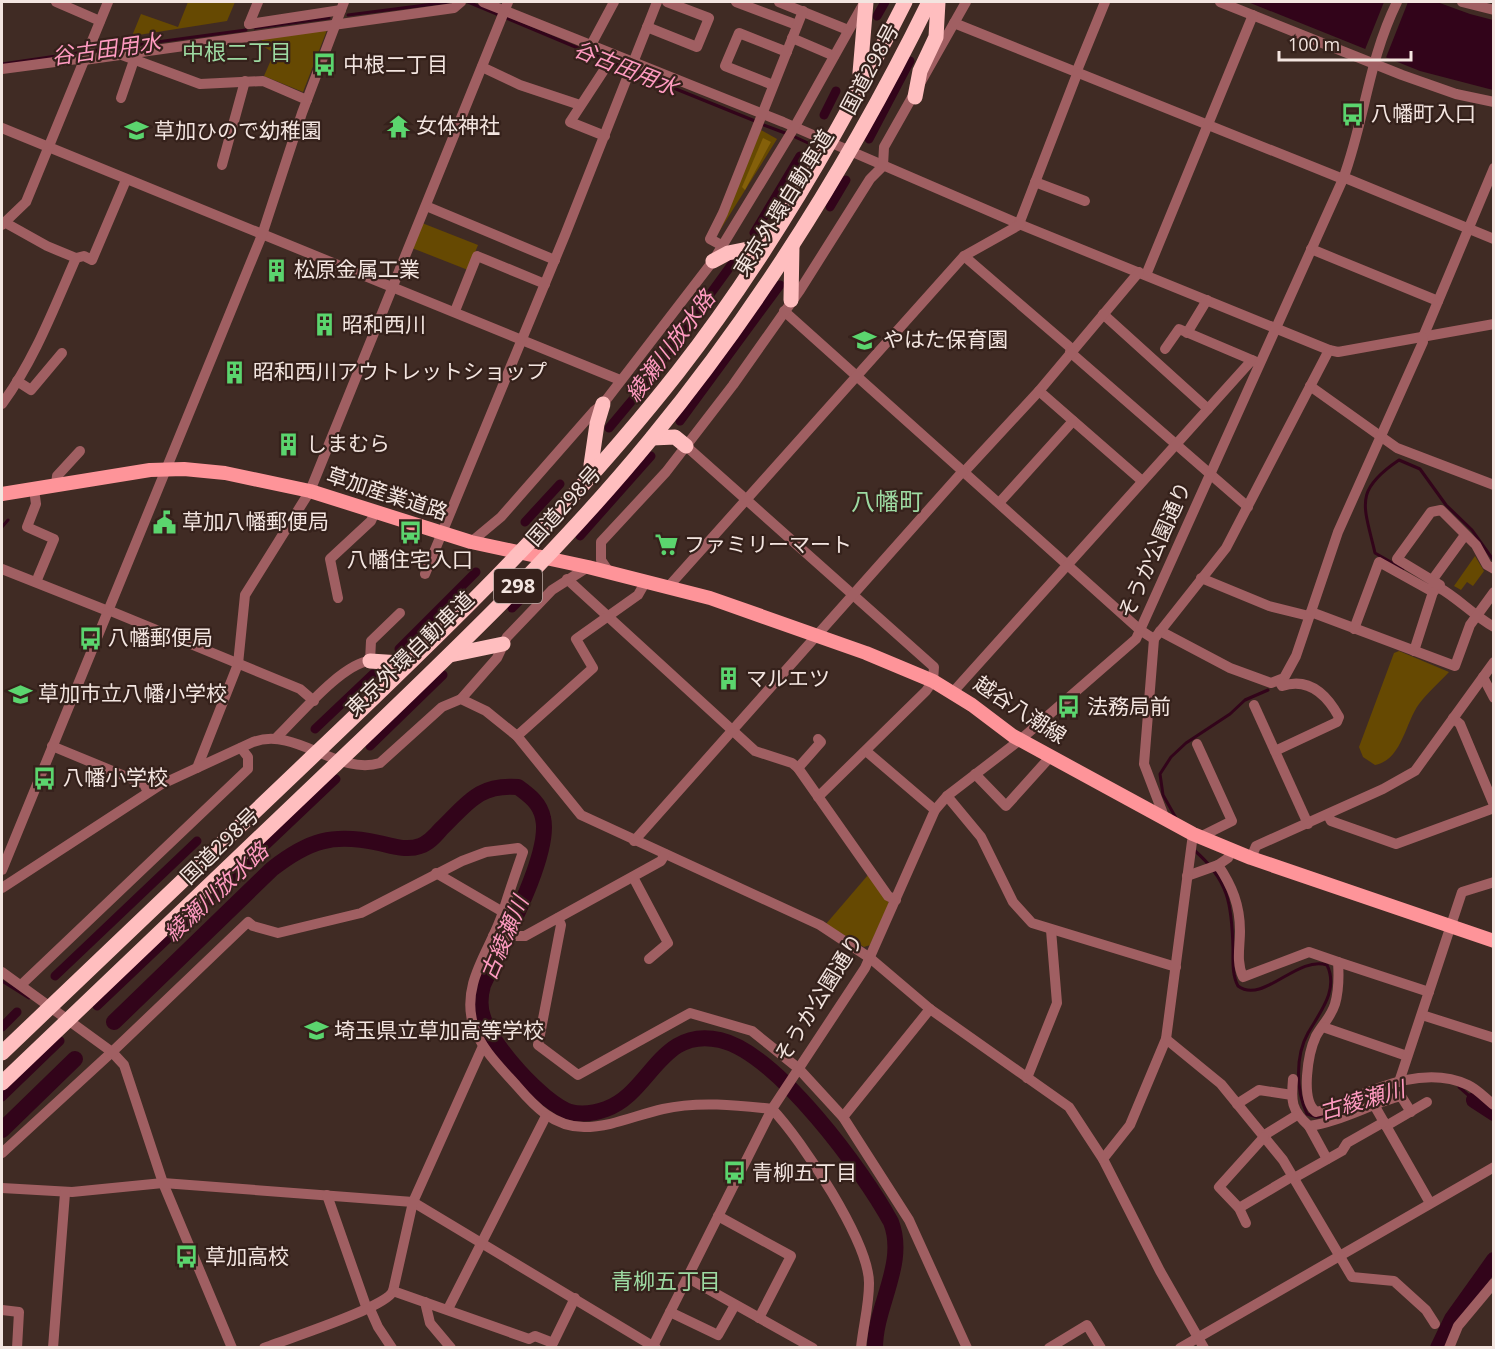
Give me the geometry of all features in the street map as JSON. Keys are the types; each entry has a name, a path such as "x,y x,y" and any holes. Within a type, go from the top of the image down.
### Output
{"highway":[{"path":"860,73 865,2"},
{"name":"国道298号","path":"2,1043 400,663 511,552 591,465 660,383 758,247 822,140 897,2"},
{"name":"東京外環自動車道","path":"2,1053 472,603 602,465 687,360 776,233 834,135 905,2"},
{"name":"東京外環自動車道","path":"2,1073 455,640 543,550 640,441 719,341 788,240 847,142 920,2"},
{"name":"国道298号","path":"2,1083 449,655 545,559 652,438 714,359 792,246 849,152 928,2"},
{"path":"915,97 920,72 936,37 938,2"},
{"path":"788,306 792,246"},
{"path":"713,261 728,253 758,247"},
{"path":"591,465 597,423 603,404"},
{"path":"652,438 675,437 686,446"},
{"path":"449,655 503,644"},
{"path":"370,661 400,663"}],"main road":[{"name":"草加産業道路","path":"2,494 167,469 225,473 310,491 441,534 545,559"},
{"name":"越谷八潮線","path":"545,559 669,586 909,669 953,692 1020,740 1197,836 1251,858 1494,940"}],"street":[{"path":"56,2 100,21"},
{"path":"108,2 26,202 3,223 47,246 76,258 84,256 92,260 126,180"},
{"path":"258,2 249,24 343,6"},
{"path":"2,69 335,26 454,8 461,2"},
{"path":"483,2 506,6 591,45 1329,350 1338,352 1494,324"},
{"path":"591,45 614,2"},
{"path":"425,574 523,339 657,2"},
{"path":"647,27 697,47 709,18 667,2"},
{"path":"736,2 797,26"},
{"path":"779,2 848,30"},
{"path":"471,542 501,517 594,411 603,404 713,261 794,128 865,2"},
{"path":"609,572 601,560 601,542 686,446 788,306 870,179 882,166 884,147 915,97 966,2"},
{"path":"669,586 964,256 1020,224 1105,2"},
{"path":"1220,2 1456,94 1494,102"},
{"name":"そうか公園通り","path":"654,1347 774,1105 855,985 870,958 935,810 947,796 1020,740 1133,642 1140,630 1210,475 1255,362 1276,327 1343,178 1356,137 1373,61 1396,2"},
{"path":"1462,2 1494,10"},
{"path":"2,870 261,235 307,100 343,6"},
{"path":"196,768 238,664 246,596 310,491 416,234 506,6"},
{"path":"723,246 710,239 803,11"},
{"path":"634,840 814,635 1039,391 1103,314 1142,273 1253,15"},
{"path":"954,23 1494,239"},
{"path":"773,85 725,66 739,33 787,52"},
{"path":"792,39 834,56"},
{"path":"122,55 200,84 263,81 307,100"},
{"path":"121,98 134,60"},
{"path":"482,67 520,85 580,105"},
{"path":"604,136 570,122 606,67"},
{"path":"222,165 245,81"},
{"path":"2,128 620,380"},
{"path":"788,306 856,376 1140,630 1271,683 1284,678 1296,656 1338,532 1423,342 1423,337 1494,168"},
{"path":"1035,182 1084,201"},
{"path":"426,206 555,260"},
{"path":"1311,249 1438,301"},
{"path":"455,311 477,256 545,284"},
{"path":"964,256 1174,445 1248,507"},
{"path":"2,404 17,381 76,258"},
{"path":"1187,333 1208,300"},
{"path":"1103,314 1208,409"},
{"path":"1482,326 1494,333"},
{"path":"953,692 1141,480 1255,362 1179,329 1165,349"},
{"path":"1165,819 1144,764 1157,635 1226,548 1329,350"},
{"path":"17,381 31,390 62,353"},
{"path":"1310,386 1396,448 1494,485"},
{"path":"1039,391 1141,480"},
{"path":"999,502 1073,421"},
{"path":"686,446 934,667 933,681 818,797"},
{"path":"56,485 57,476 80,451"},
{"path":"34,489 36,504 27,527 54,538 36,582"},
{"path":"1434,586 1397,560 1431,512 1441,510 1476,545 1487,565 1494,569"},
{"path":"338,598 330,559 371,521 375,512"},
{"path":"1414,651 1434,586 1465,535"},
{"path":"1354,628 1379,562 1459,598 1476,616 1494,627"},
{"path":"2,888 148,792 264,738 276,738 360,766 380,763 442,707 461,699 493,664 503,644 552,590 588,567"},
{"path":"2,568 300,689 314,701"},
{"path":"1202,578 1269,606 1310,614 1354,628 1452,665 1476,616 1494,592"},
{"path":"567,579 755,751 792,763 798,768 867,868 888,896 896,900"},
{"path":"517,736 593,668 576,639 638,595 646,581"},
{"path":"276,738 351,666 370,661 371,640 400,614"},
{"path":"1251,858 1257,846 1328,815 1415,771 1494,662"},
{"path":"1483,677 1494,698"},
{"path":"1275,751 1337,722 1339,717 1329,699 1319,691 1300,683 1282,686 1279,680"},
{"path":"461,699 486,711 517,736 581,815 820,925 870,958 930,1009 1069,1107 1103,1159 1160,1271 1204,1347"},
{"path":"1254,705 1308,824"},
{"path":"1328,815 1331,821 1340,826 1396,844 1494,806 1461,729 1453,718"},
{"path":"798,768 821,742 818,739"},
{"path":"1103,1159 1130,1125 1166,1039 1188,876 1197,836 1232,821 1197,744"},
{"path":"52,746 144,784 148,792"},
{"path":"21,985 248,769 248,757 241,748"},
{"path":"866,751 935,810"},
{"path":"975,774 1006,806 1051,756"},
{"path":"947,796 981,837 1013,902 1032,923 1176,967"},
{"path":"2,1153 248,922 253,927 278,933 314,926 361,913 436,873 486,852 518,849 523,852 495,937 471,988 470,1008 473,1025 483,1046 530,1102 546,1116 562,1124 582,1127 610,1125 665,1108 774,1105 801,1143 844,1215 867,1269 870,1282 861,1347"},
{"path":"1188,876 1228,858 1232,850"},
{"path":"495,937 525,936 661,861 664,854"},
{"path":"1213,866 1236,898 1240,930 1239,955 1243,977 1309,952 1429,992"},
{"path":"436,873 503,912"},
{"path":"633,877 668,943 649,959"},
{"path":"1398,1082 1462,892 1494,882"},
{"path":"558,918 561,925 537,1045 578,1075 693,1013 752,1031 797,1070 843,1117 909,1220 967,1347"},
{"path":"1028,1078 1057,1003 1051,930"},
{"path":"1338,962 1339,980 1335,1004 1323,1028 1317,1034 1309,1056 1308,1099 1310,1108 1316,1112 1324,1110 1398,1082 1439,1078 1456,1080 1471,1086 1494,1105"},
{"path":"2,972 112,1052 127,1073 164,1183 232,1347"},
{"path":"843,1117 930,1009"},
{"path":"1422,1015 1494,1038"},
{"path":"1323,1028 1407,1056"},
{"path":"1166,1039 1221,1084 1263,1136 1293,1177 1352,1277 1394,1281 1426,1310 1435,1324"},
{"path":"264,1347 369,1309 391,1297 413,1202 483,1046"},
{"path":"1293,1079 1292,1095 1297,1115 1309,1126 1327,1159"},
{"path":"1237,1104 1259,1090 1292,1095"},
{"path":"1309,1126 1327,1124 1373,1103 1401,1096 1411,1112"},
{"path":"1239,1208 1342,1151 1347,1143 1427,1102"},
{"path":"1373,1103 1430,1203"},
{"path":"1246,1223 1239,1208 1219,1187 1263,1136 1297,1115"},
{"path":"448,1309 546,1116"},
{"path":"1180,1347 1494,1167"},
{"path":"2,1188 65,1192 164,1183 413,1202 482,1241 654,1347"},
{"path":"53,1347 65,1192"},
{"path":"327,1195 369,1309 392,1347"},
{"path":"718,1216 791,1256 759,1318"},
{"path":"688,1278 813,1347"},
{"path":"1449,1347 1458,1326 1494,1283"},
{"path":"393,1291 529,1339 535,1336 553,1343 575,1298"},
{"path":"425,1302 426,1315 430,1323 451,1347"},
{"path":"670,1312 718,1335 735,1305"},
{"path":"2,1311 20,1312 17,1347"},
{"path":"1049,1347 1087,1325 1101,1347"}],"shaded area":[{"path":"188,2 235,2 227,21 132,36 141,14 178,27"},
{"path":"1248,2 1437,2 1493,20 1493,90 1420,71"},
{"path":"327,30 303,92 264,76 274,53 261,45 262,39"},
{"path":"761,130 777,139 717,235"},
{"path":"763,138 771,142 745,190 742,187"},
{"path":"422,223 478,245 468,270 412,248"},
{"path":"1475,556 1484,571 1473,586 1467,582 1461,590 1454,586"},
{"path":"1399,651 1449,672 1419,704 1397,749 1384,762 1375,765 1363,757 1359,747 1394,653"},
{"path":"868,875 889,903 870,945 864,947 826,924"}],"pier":[{"path":"1384,2 1408,2 1385,60 1364,52"}],"waterway":[{"name":"谷古田用水","path":"348,15 449,2"},
{"name":"谷古田用水","path":"468,2 628,69"},
{"name":"綾瀬川放水路","path":"877,16 885,2"},
{"name":"谷古田用水","path":"255,28 329,18"},
{"name":"谷古田用水","path":"90,51 246,30"},
{"name":"谷古田用水","path":"2,64 84,52"},
{"name":"綾瀬川放水路","path":"869,139 910,61"},
{"name":"谷古田用水","path":"634,72 755,121"},
{"name":"綾瀬川放水路","path":"824,115 836,91"},
{"name":"谷古田用水","path":"761,124 785,133"},
{"name":"谷古田用水","path":"795,137 808,143"},
{"name":"綾瀬川放水路","path":"754,233 800,156"},
{"name":"綾瀬川放水路","path":"830,207 846,180"},
{"name":"綾瀬川放水路","path":"609,428 639,392 732,264"},
{"name":"綾瀬川放水路","path":"680,421 780,285"},
{"name":"綾瀬川放水路","path":"580,536 651,456"},
{"name":"古綾瀬川","path":"1403,569 1375,553 1366,511 1368,490 1384,471 1399,460 1420,469 1446,505 1472,530 1494,561"},
{"name":"綾瀬川放水路","path":"525,522 560,484"},
{"path":"2,527 8,520"},
{"name":"綾瀬川放水路","path":"399,649 476,572"},
{"name":"綾瀬川放水路","path":"512,608 533,587"},
{"name":"綾瀬川放水路","path":"315,729 373,674"},
{"name":"綾瀬川放水路","path":"370,746 443,675"},
{"name":"古綾瀬川","path":"1176,818 1163,795 1160,774 1171,757 1186,743 1230,714 1245,700 1268,690"},
{"name":"綾瀬川放水路","path":"97,1006 336,779"},
{"name":"古綾瀬川","path":"114,1022 272,869 298,851 322,841 335,839 363,840 405,848 420,846 432,839 467,803 483,792 504,787 518,787 537,804 543,818 544,834 532,878 482,989 480,1001 482,1013 496,1042 519,1071 546,1097 570,1112 579,1113 606,1109 621,1101 669,1051 683,1043 700,1038 720,1040 743,1050 767,1067 817,1117 861,1174 891,1222 895,1238 893,1269 876,1332 875,1348"},
{"name":"綾瀬川放水路","path":"55,976 197,841"},
{"name":"古綾瀬川","path":"1194,850 1215,872 1226,894 1231,919 1234,973 1238,986 1248,990 1258,989 1304,967 1316,964 1327,965 1331,983 1329,992 1304,1042 1298,1074 1303,1105 1307,1114 1317,1117 1335,1111"},
{"path":"2,981 29,998"},
{"name":"綾瀬川放水路","path":"2,1027 17,1012"},
{"name":"綾瀬川放水路","path":"2,1097 60,1041"},
{"name":"古綾瀬川","path":"2,1130 75,1059"},
{"name":"古綾瀬川","path":"1459,1087 1474,1100"},
{"name":"古綾瀬川","path":"1474,1100 1494,1113"},
{"name":"古綾瀬川","path":"1438,1348 1452,1319 1494,1260"}],"place":[{"name":"中根二丁目","path":"325,65"},
{"name":"八幡町入口","path":"1353,114"},
{"name":"女体神社","path":"398,126"},
{"name":"草加ひので幼稚園","path":"136,131"},
{"name":"松原金属工業","path":"276,270"},
{"name":"昭和西川","path":"324,325"},
{"name":"やはた保育園","path":"865,340"},
{"name":"昭和西川アウトレットショップ","path":"235,372"},
{"name":"しまむら","path":"288,444"},
{"name":"草加八幡郵便局","path":"164,522"},
{"name":"八幡住宅入口","path":"410,532"},
{"name":"ファミリーマート","path":"666,545"},
{"name":"八幡郵便局","path":"90,638"},
{"name":"マルエツ","path":"728,679"},
{"name":"草加市立八幡小学校","path":"20,694"},
{"name":"法務局前","path":"1069,707"},
{"name":"八幡小学校","path":"45,778"},
{"name":"埼玉県立草加高等学校","path":"316,1031"},
{"name":"青柳五丁目","path":"734,1173"},
{"name":"草加高校","path":"187,1257"}],"district":[{"name":"中根二丁目","path":"237,52"},
{"name":"八幡町","path":"887,502"},
{"name":"青柳五丁目","path":"666,1281"}]}
